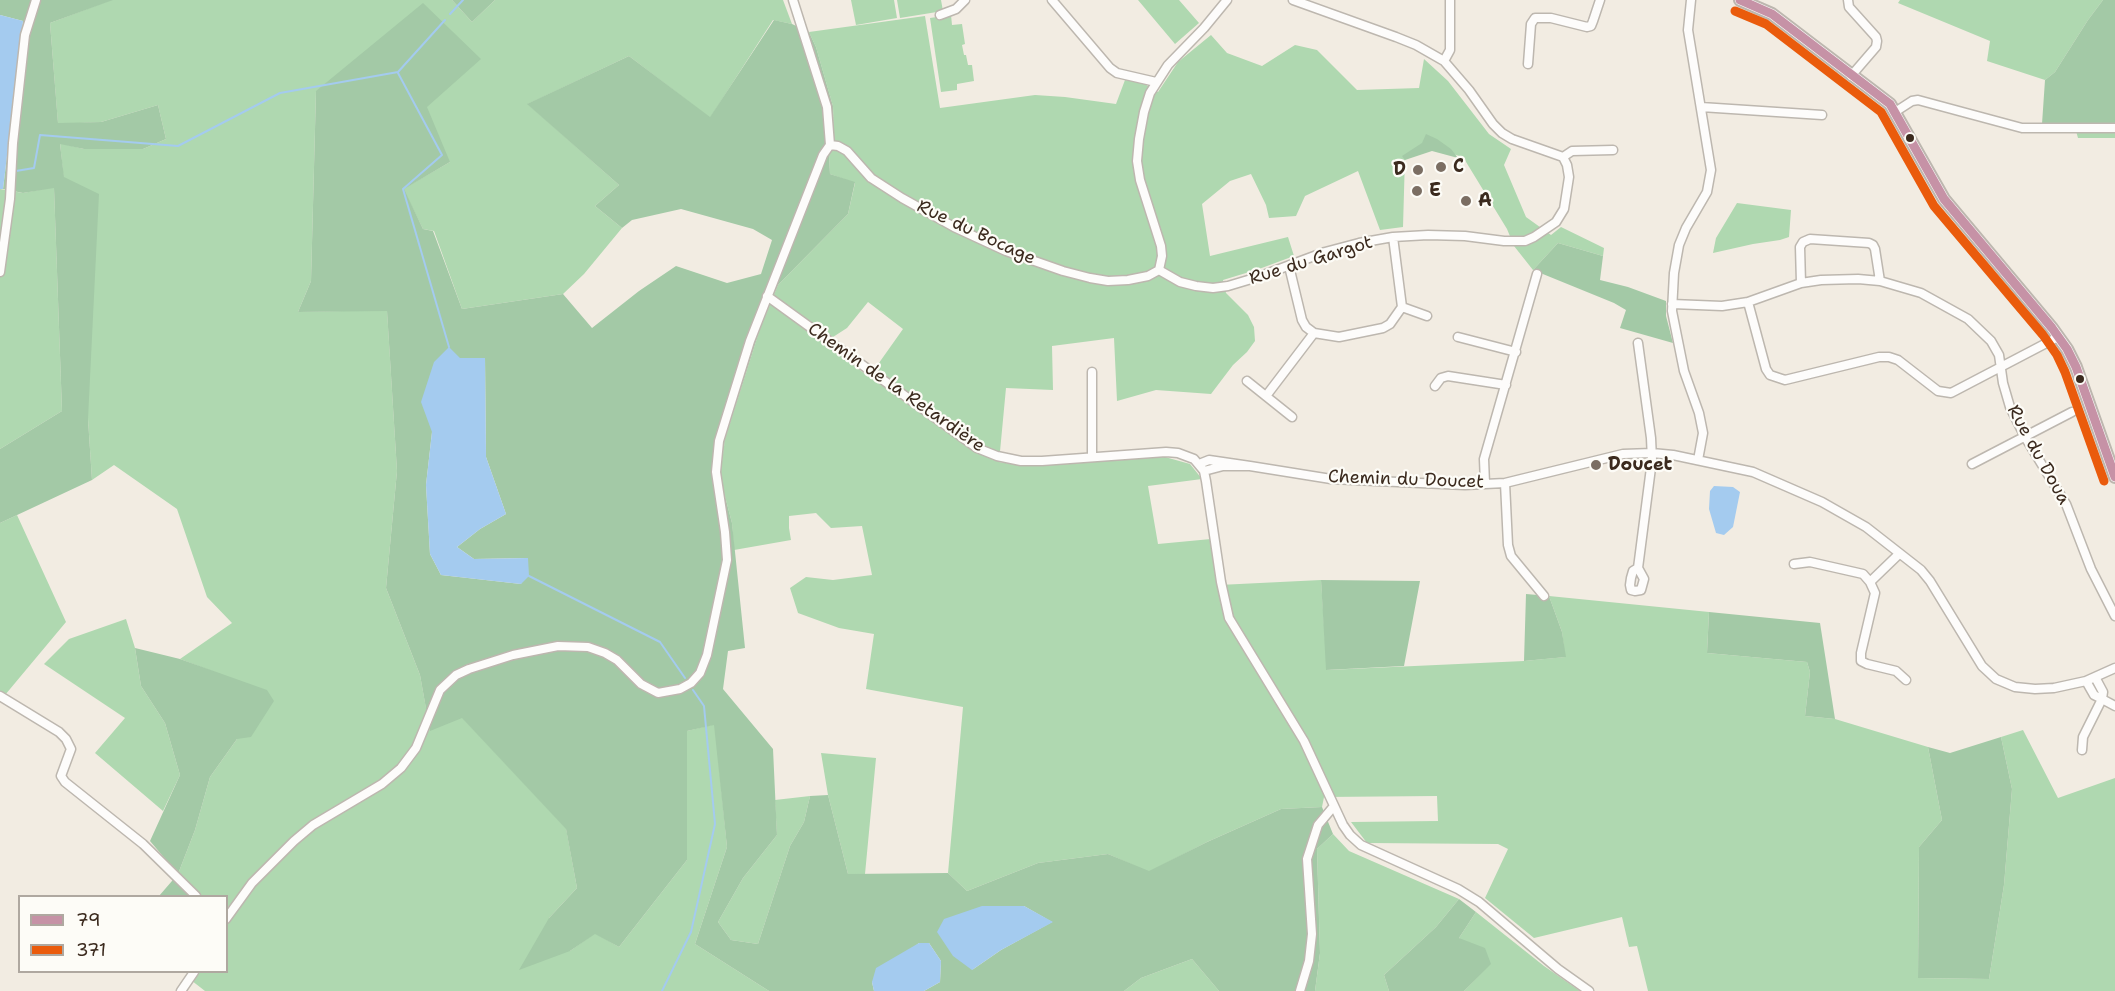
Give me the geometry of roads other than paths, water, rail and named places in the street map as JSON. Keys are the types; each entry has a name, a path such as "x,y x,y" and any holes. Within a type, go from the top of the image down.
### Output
{"main road":[{"path":"1740,0 1772,14 1851,76 1882,97 1895,112 1944,199 2067,349 2076,367 2115,477"}],"street":[{"path":"0,272 10,199 13,143 25,35 36,0"},
{"path":"228,914 252,883 307,830 382,784 401,768 416,748 440,690 456,675 513,656 558,646 588,647 617,660 641,684 658,693 669,692 691,683 700,673 707,655 727,560 716,472 718,441 767,296 830,145 826,107 793,0"},
{"path":"940,15 956,9 965,0"},
{"path":"1052,0 1110,68 1117,73 1156,82"},
{"path":"1159,270 1162,256 1161,246 1140,180 1137,161 1144,112 1156,82 1174,58 1204,28 1227,0"},
{"path":"1293,0 1416,45 1443,61 1456,74 1484,114 1502,133 1512,139 1563,157 1572,151 1613,150"},
{"path":"1443,61 1449,50 1450,0"},
{"path":"1528,64 1531,24 1535,18 1551,18 1582,28 1591,26 1600,0"},
{"path":"1691,0 1688,30 1710,157 1710,181 1707,192 1679,245 1672,304 1676,339 1703,433 1698,460"},
{"path":"1848,0 1849,7 1877,41 1876,47 1851,76"},
{"path":"1895,112 1912,101 1918,100 2022,128 2115,128"},
{"path":"1701,107 1822,115"},
{"name":"Rue du Bocage","path":"830,145 847,151 871,178 902,198 954,227 1006,251 1063,272 1108,281 1140,278 1159,270"},
{"name":"Rue du Gargot","path":"1159,270 1180,282 1213,288 1258,277 1359,243 1393,237 1466,236 1525,241 1556,222 1563,209 1569,177 1563,157"},
{"path":"1289,266 1302,320 1306,327 1314,333 1339,337 1383,328 1390,324 1402,307 1393,237"},
{"path":"1801,283 1800,247 1803,242 1810,239 1873,245 1880,281"},
{"path":"1485,484 1484,459 1537,274"},
{"name":"Rue du Doua","path":"1672,304 1713,307 1748,302 1801,283 1840,279 1880,281 1921,293 1968,318 1991,341 1999,355 2005,395 2025,437 2066,504 2091,568 2115,616"},
{"name":"Chemin de la Retardière","path":"767,296 977,448 997,456 1021,461 1166,452 1185,455 1194,459 1201,467"},
{"path":"1748,302 1766,369 1770,375 1785,380 1879,357 1888,357 1898,360 1938,392 1951,393 2058,337"},
{"path":"1402,307 1427,316"},
{"path":"1266,396 1314,333"},
{"path":"1458,337 1516,352"},
{"path":"1638,343 1652,438 1638,568"},
{"path":"1092,372 1092,457"},
{"path":"1435,386 1441,378 1448,376 1506,385"},
{"path":"1247,381 1292,417"},
{"path":"1972,464 2072,412"},
{"name":"Chemin du Doucet","path":"1201,467 1250,465 1331,479 1485,484 1505,483 1623,454 1652,453 1753,472 1822,502 1866,527 1921,570 1982,666 1996,679 2015,687 2035,690 2069,686 2115,668"},
{"path":"1201,467 1229,618 1304,741 1343,825 1361,845 1458,889 1479,902 1558,969 1589,991"},
{"path":"1505,483 1507,536 1511,556 1545,596"},
{"path":"1870,582 1899,554"},
{"path":"1794,564 1810,562 1863,574 1875,593 1861,660 1866,664 1896,671 1906,680"},
{"path":"2082,750 2083,737 2102,699 2103,692 2095,677"},
{"path":"2086,681 2094,695 2115,706"},
{"path":"0,696 66,738 71,749 61,776 65,782 143,844 194,895"},
{"path":"1300,991 1309,961 1312,934 1307,859 1318,825 1334,806"},
{"path":"181,991 193,973"}],"water":[{"path":"0,15 23,21 3,189 0,189"},
{"path":"449,347 460,358 485,358 486,457 506,514 480,529 457,547 474,559 528,558 529,576 521,584 441,575 430,554 426,485 432,432 421,402 434,362"},
{"path":"1714,486 1733,487 1740,492 1733,527 1724,535 1716,533 1709,509 1710,491"},
{"path":"982,906 1024,906 1053,922 1001,950 972,970 953,956 937,932 944,919"},
{"path":"919,943 929,943 941,961 940,982 924,991 874,991 872,982 876,968"}],"waterway":[{"path":"450,14 463,0"},
{"path":"16,171 34,168 40,135 178,146 280,93 398,72 445,20"},
{"path":"398,73 442,155 403,189 449,347"},
{"path":"529,576 660,642 685,678"},
{"path":"662,991 691,932 715,824 704,706 693,690"}],"place":[{"name":"C","path":"1441,167"},
{"name":"D","path":"1418,170"},
{"name":"E","path":"1417,191"},
{"name":"A","path":"1466,201"},
{"name":"Doucet","path":"1596,465"}]}
